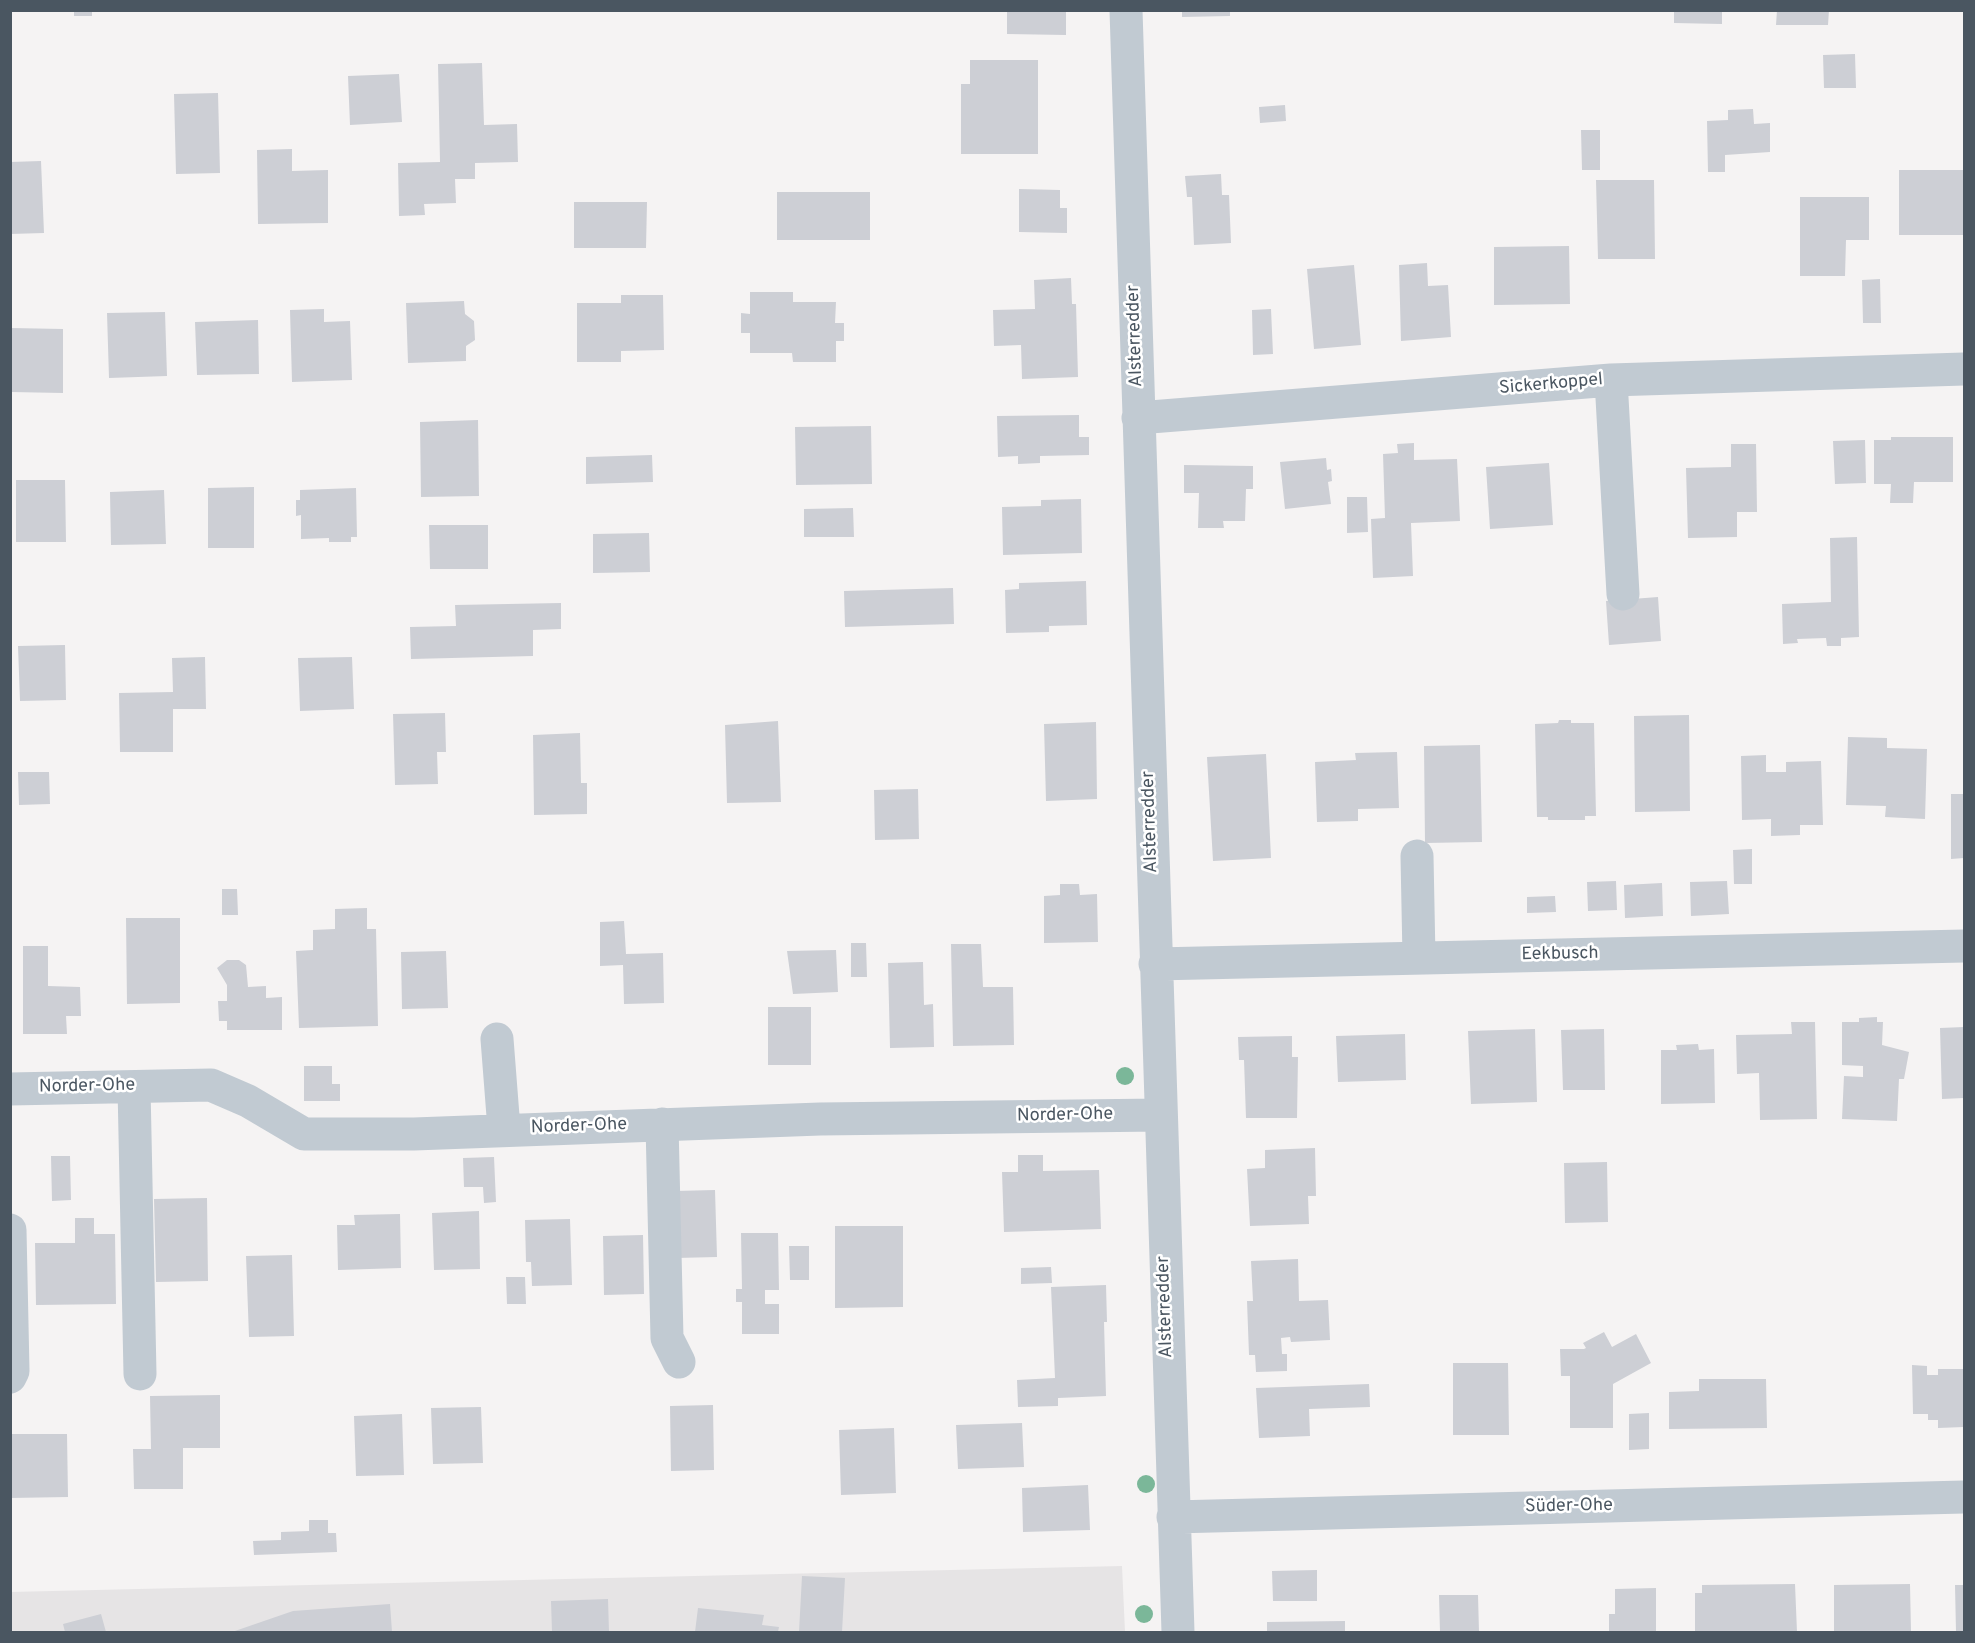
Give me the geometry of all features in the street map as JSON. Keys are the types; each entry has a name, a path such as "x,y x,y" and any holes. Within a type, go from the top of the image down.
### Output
{"street":[{"name":"Alsterredder","path":"1126,10 1178,1632"},
{"name":"Sickerkoppel","path":"1138,418 1611,381 1965,369"},
{"path":"1611,381 1623,594"},
{"path":"1417,856 1419,958"},
{"name":"Eekbusch","path":"1155,964 1965,946"},
{"path":"497,1039 504,1129"},
{"name":"Norder-Ohe","path":"10,1089 211,1085 248,1101 304,1134 414,1134 662,1124 1160,1115"},
{"path":"134,1087 140,1374"},
{"path":"662,1124 667,1338 679,1362"},
{"path":"10,1230 13,1371 10,1377"},
{"name":"Süder-Ohe","path":"1173,1517 1965,1497"}],"shaded area":[{"path":"1122,1566 1125,1632 11,1632 10,1592"}],"building":[{"path":"74,10 92,10 92,16 74,16"},
{"path":"1007,10 1066,10 1066,35 1007,34"},
{"path":"1182,10 1230,10 1230,16 1182,17"},
{"path":"1674,10 1722,10 1722,24 1674,23"},
{"path":"1777,10 1829,10 1828,25 1776,25"},
{"path":"1855,54 1856,88 1824,88 1823,55"},
{"path":"970,60 1038,60 1038,154 961,154 961,84 970,84"},
{"path":"482,63 484,125 517,124 518,162 475,163 475,179 455,179 456,203 424,204 425,215 399,216 398,163 440,162 438,64"},
{"path":"399,74 402,122 350,125 348,76"},
{"path":"218,93 220,173 176,174 174,94"},
{"path":"1285,105 1286,121 1260,123 1259,107"},
{"path":"1753,109 1754,124 1770,123 1770,152 1725,155 1725,172 1708,172 1707,121 1728,120 1728,110"},
{"path":"1581,130 1600,130 1600,170 1582,170"},
{"path":"292,149 292,171 328,170 328,223 258,224 257,150"},
{"path":"41,161 44,233 10,234 10,162"},
{"path":"1899,170 1964,170 1964,235 1899,235"},
{"path":"1221,174 1222,195 1229,195 1231,243 1194,245 1192,197 1187,197 1185,176"},
{"path":"1596,180 1654,180 1655,259 1598,259"},
{"path":"1019,189 1060,190 1060,208 1067,208 1067,233 1019,232"},
{"path":"777,192 870,192 870,240 777,240"},
{"path":"1800,197 1869,197 1869,240 1846,240 1845,276 1800,276"},
{"path":"574,202 647,202 646,248 574,248"},
{"path":"1569,246 1570,304 1494,305 1494,247"},
{"path":"1427,263 1428,286 1448,285 1451,337 1401,341 1399,265"},
{"path":"1354,265 1361,345 1314,349 1307,269"},
{"path":"1071,278 1072,304 1076,304 1078,377 1022,379 1021,345 994,346 993,310 1035,309 1034,280"},
{"path":"1880,279 1881,323 1863,323 1862,280"},
{"path":"750,292 793,292 793,302 836,302 835,323 844,323 844,341 836,341 836,362 793,362 792,353 750,353 750,333 741,333 741,313 750,314"},
{"path":"621,295 663,295 664,350 621,351 621,362 577,362 577,303 621,303"},
{"path":"464,301 465,314 474,321 475,340 466,346 466,361 408,363 406,303"},
{"path":"324,309 324,322 350,321 352,380 292,382 290,310"},
{"path":"1271,309 1273,354 1253,355 1252,310"},
{"path":"165,312 167,376 109,378 107,313"},
{"path":"258,320 259,374 197,375 195,322"},
{"path":"11,328 63,329 63,393 11,392"},
{"path":"1079,415 1079,437 1089,437 1089,455 1040,456 1040,463 1018,464 1018,456 998,457 997,416"},
{"path":"478,420 479,496 421,497 420,422"},
{"path":"871,426 872,484 796,485 795,427"},
{"path":"1891,437 1953,437 1953,482 1914,482 1913,503 1890,503 1891,484 1874,484 1874,440 1891,440"},
{"path":"1865,440 1866,483 1835,484 1833,441"},
{"path":"1414,443 1414,460 1457,459 1460,521 1411,523 1413,576 1373,578 1371,519 1385,518 1383,454 1398,453 1397,444"},
{"path":"1731,444 1756,444 1757,512 1737,512 1737,537 1688,538 1686,468 1731,467"},
{"path":"652,455 653,482 586,484 586,457"},
{"path":"1326,458 1327,470 1331,469 1332,481 1328,482 1331,504 1285,509 1280,462"},
{"path":"1549,463 1553,525 1490,529 1486,467"},
{"path":"1184,465 1253,466 1253,489 1246,489 1245,521 1223,521 1224,528 1198,528 1199,493 1184,493"},
{"path":"16,480 65,480 66,542 16,542"},
{"path":"254,487 254,548 208,548 208,488"},
{"path":"356,488 357,537 351,537 351,542 329,542 329,538 301,539 301,515 296,516 296,500 300,500 300,490"},
{"path":"164,490 166,544 111,545 110,492"},
{"path":"1347,497 1367,497 1368,532 1347,533"},
{"path":"1081,499 1082,553 1003,555 1002,507 1041,506 1041,500"},
{"path":"853,508 854,537 804,537 804,509"},
{"path":"429,525 488,525 488,569 430,569"},
{"path":"649,533 650,572 593,573 593,534"},
{"path":"1857,537 1859,637 1841,638 1841,646 1827,646 1826,638 1797,639 1798,643 1783,644 1782,604 1831,602 1830,538"},
{"path":"1086,581 1087,625 1049,626 1049,632 1006,633 1005,590 1019,589 1019,583"},
{"path":"953,588 954,624 845,627 844,591"},
{"path":"1658,597 1661,641 1609,645 1606,601"},
{"path":"561,603 561,629 533,630 533,656 411,659 410,627 456,626 455,605"},
{"path":"65,645 66,700 20,701 18,646"},
{"path":"205,657 206,709 173,709 173,752 120,752 119,693 173,692 172,658"},
{"path":"352,657 354,709 300,711 298,658"},
{"path":"445,713 446,752 437,752 438,784 395,785 393,714"},
{"path":"1689,715 1690,811 1635,812 1634,716"},
{"path":"1559,720 1571,720 1571,723 1594,723 1596,816 1585,816 1585,820 1548,820 1548,817 1537,817 1535,724 1558,723"},
{"path":"778,721 781,802 727,803 725,725"},
{"path":"1096,722 1097,799 1046,801 1044,724"},
{"path":"580,733 581,783 587,783 587,814 534,815 533,735"},
{"path":"1848,737 1887,738 1887,748 1927,749 1925,819 1885,817 1886,806 1846,805"},
{"path":"1480,745 1482,842 1425,843 1424,746"},
{"path":"1397,752 1399,808 1358,809 1358,821 1317,822 1315,762 1356,760 1355,753"},
{"path":"1266,754 1271,858 1213,861 1207,757"},
{"path":"1766,755 1766,772 1786,772 1786,762 1821,761 1823,825 1800,825 1800,835 1771,836 1771,819 1742,820 1741,756"},
{"path":"18,772 49,772 50,804 19,805"},
{"path":"918,789 919,839 875,840 874,790"},
{"path":"1951,794 1964,794 1964,858 1951,859"},
{"path":"1752,849 1752,884 1734,884 1733,850"},
{"path":"1616,881 1617,910 1588,911 1587,882"},
{"path":"1727,881 1729,914 1691,916 1690,882"},
{"path":"1662,883 1663,916 1625,918 1624,885"},
{"path":"1060,884 1079,884 1080,895 1097,894 1098,942 1044,943 1044,896 1060,895"},
{"path":"222,889 237,889 238,915 222,915"},
{"path":"1555,896 1556,912 1527,913 1527,897"},
{"path":"367,908 367,929 376,929 378,1026 299,1028 296,951 313,950 313,930 335,929 335,909"},
{"path":"126,918 180,918 180,1003 127,1004"},
{"path":"624,921 626,954 663,953 664,1003 624,1004 623,965 600,966 600,922"},
{"path":"851,943 866,943 867,977 851,977"},
{"path":"951,944 981,944 983,987 1013,987 1014,1045 953,1046"},
{"path":"23,946 48,946 48,986 80,987 81,1016 66,1016 67,1034 23,1034"},
{"path":"836,950 838,992 793,994 787,951"},
{"path":"446,951 448,1008 402,1009 401,952"},
{"path":"227,960 239,960 246,965 248,987 266,986 266,998 282,997 282,1030 227,1030 227,1021 219,1021 218,1001 227,1001 227,985 217,968"},
{"path":"923,962 924,1005 933,1004 934,1047 890,1048 888,963"},
{"path":"768,1007 811,1007 811,1065 768,1065"},
{"path":"1877,1017 1877,1022 1883,1022 1882,1045 1909,1052 1904,1079 1899,1079 1897,1121 1842,1119 1844,1076 1863,1077 1863,1066 1842,1065 1842,1022 1859,1022 1859,1018"},
{"path":"1791,1022 1815,1022 1817,1119 1760,1120 1759,1073 1737,1074 1736,1035 1792,1034"},
{"path":"1964,1027 1964,1098 1942,1099 1940,1028"},
{"path":"1535,1029 1537,1102 1471,1104 1468,1031"},
{"path":"1604,1029 1605,1090 1563,1090 1561,1030"},
{"path":"1405,1034 1406,1080 1338,1082 1336,1036"},
{"path":"1292,1036 1292,1057 1298,1057 1297,1118 1246,1118 1244,1060 1239,1060 1238,1037"},
{"path":"1698,1044 1699,1050 1714,1049 1715,1103 1661,1104 1661,1050 1677,1050 1676,1045"},
{"path":"304,1066 332,1066 332,1084 340,1084 340,1101 304,1101"},
{"path":"1315,1148 1316,1196 1308,1196 1309,1224 1250,1226 1247,1169 1265,1168 1265,1150"},
{"path":"1018,1155 1043,1155 1043,1171 1099,1170 1101,1229 1004,1232 1002,1172 1018,1172"},
{"path":"51,1156 70,1156 71,1200 52,1201"},
{"path":"494,1157 496,1202 484,1203 483,1187 464,1187 463,1158"},
{"path":"1607,1162 1608,1222 1565,1223 1564,1163"},
{"path":"715,1190 717,1257 676,1258 675,1191"},
{"path":"207,1198 208,1281 156,1282 154,1199"},
{"path":"479,1211 480,1269 434,1270 432,1213"},
{"path":"400,1214 401,1268 338,1270 337,1225 355,1225 354,1215"},
{"path":"75,1218 94,1218 94,1234 115,1234 116,1304 36,1305 35,1243 75,1243"},
{"path":"570,1219 572,1285 532,1286 531,1262 526,1262 525,1220"},
{"path":"835,1226 903,1226 903,1307 835,1308"},
{"path":"741,1233 778,1233 779,1290 765,1290 765,1304 779,1304 779,1334 742,1334 742,1302 736,1302 736,1289 742,1289"},
{"path":"643,1235 644,1294 604,1295 603,1236"},
{"path":"789,1246 809,1246 809,1280 790,1280"},
{"path":"292,1255 294,1336 249,1337 246,1256"},
{"path":"1298,1259 1299,1301 1328,1300 1330,1340 1291,1342 1290,1337 1281,1338 1282,1354 1287,1354 1287,1371 1256,1372 1255,1355 1249,1355 1247,1301 1253,1301 1251,1261"},
{"path":"1051,1267 1052,1283 1021,1284 1021,1268"},
{"path":"506,1277 525,1277 526,1304 507,1304"},
{"path":"1106,1285 1107,1322 1104,1322 1106,1396 1058,1398 1058,1406 1018,1407 1017,1380 1055,1378 1051,1287"},
{"path":"1604,1332 1612,1347 1636,1334 1651,1363 1613,1384 1613,1428 1570,1428 1570,1376 1561,1376 1560,1349 1584,1349 1586,1348 1583,1343"},
{"path":"1453,1363 1508,1363 1509,1435 1453,1435"},
{"path":"1912,1365 1927,1366 1927,1375 1938,1375 1938,1369 1964,1369 1964,1427 1938,1428 1938,1420 1928,1420 1928,1414 1913,1414"},
{"path":"1699,1379 1766,1379 1767,1428 1669,1429 1669,1392 1699,1391"},
{"path":"1369,1384 1370,1407 1309,1409 1310,1436 1259,1438 1256,1388"},
{"path":"220,1395 220,1448 183,1448 183,1489 134,1489 133,1449 151,1449 150,1396"},
{"path":"713,1405 714,1470 671,1471 670,1406"},
{"path":"481,1407 483,1463 433,1464 431,1408"},
{"path":"1649,1413 1649,1449 1629,1450 1629,1414"},
{"path":"402,1414 404,1475 356,1476 354,1416"},
{"path":"1022,1423 1024,1467 958,1469 956,1425"},
{"path":"894,1428 896,1493 841,1495 839,1430"},
{"path":"10,1434 67,1434 68,1497 10,1498"},
{"path":"1088,1485 1090,1530 1023,1532 1022,1488"},
{"path":"309,1520 328,1520 328,1533 336,1533 337,1552 254,1555 253,1541 281,1540 281,1532 309,1531"},
{"path":"1317,1570 1317,1601 1273,1601 1272,1571"},
{"path":"802,1576 845,1578 842,1632 799,1632"},
{"path":"1795,1584 1797,1632 1695,1632 1695,1593 1702,1593 1702,1585"},
{"path":"1910,1584 1911,1632 1834,1632 1834,1585"},
{"path":"1955,1585 1964,1585 1964,1632 1956,1632"},
{"path":"1656,1588 1656,1632 1609,1632 1609,1614 1615,1614 1615,1589"},
{"path":"1439,1595 1478,1595 1479,1632 1440,1632"},
{"path":"608,1599 609,1632 552,1632 551,1601"},
{"path":"390,1604 392,1632 232,1632 293,1611"},
{"path":"698,1608 764,1615 762,1625 779,1627 778,1632 695,1632"},
{"path":"101,1614 106,1632 65,1632 63,1624"},
{"path":"1345,1621 1345,1632 1267,1632 1267,1622"}]}
